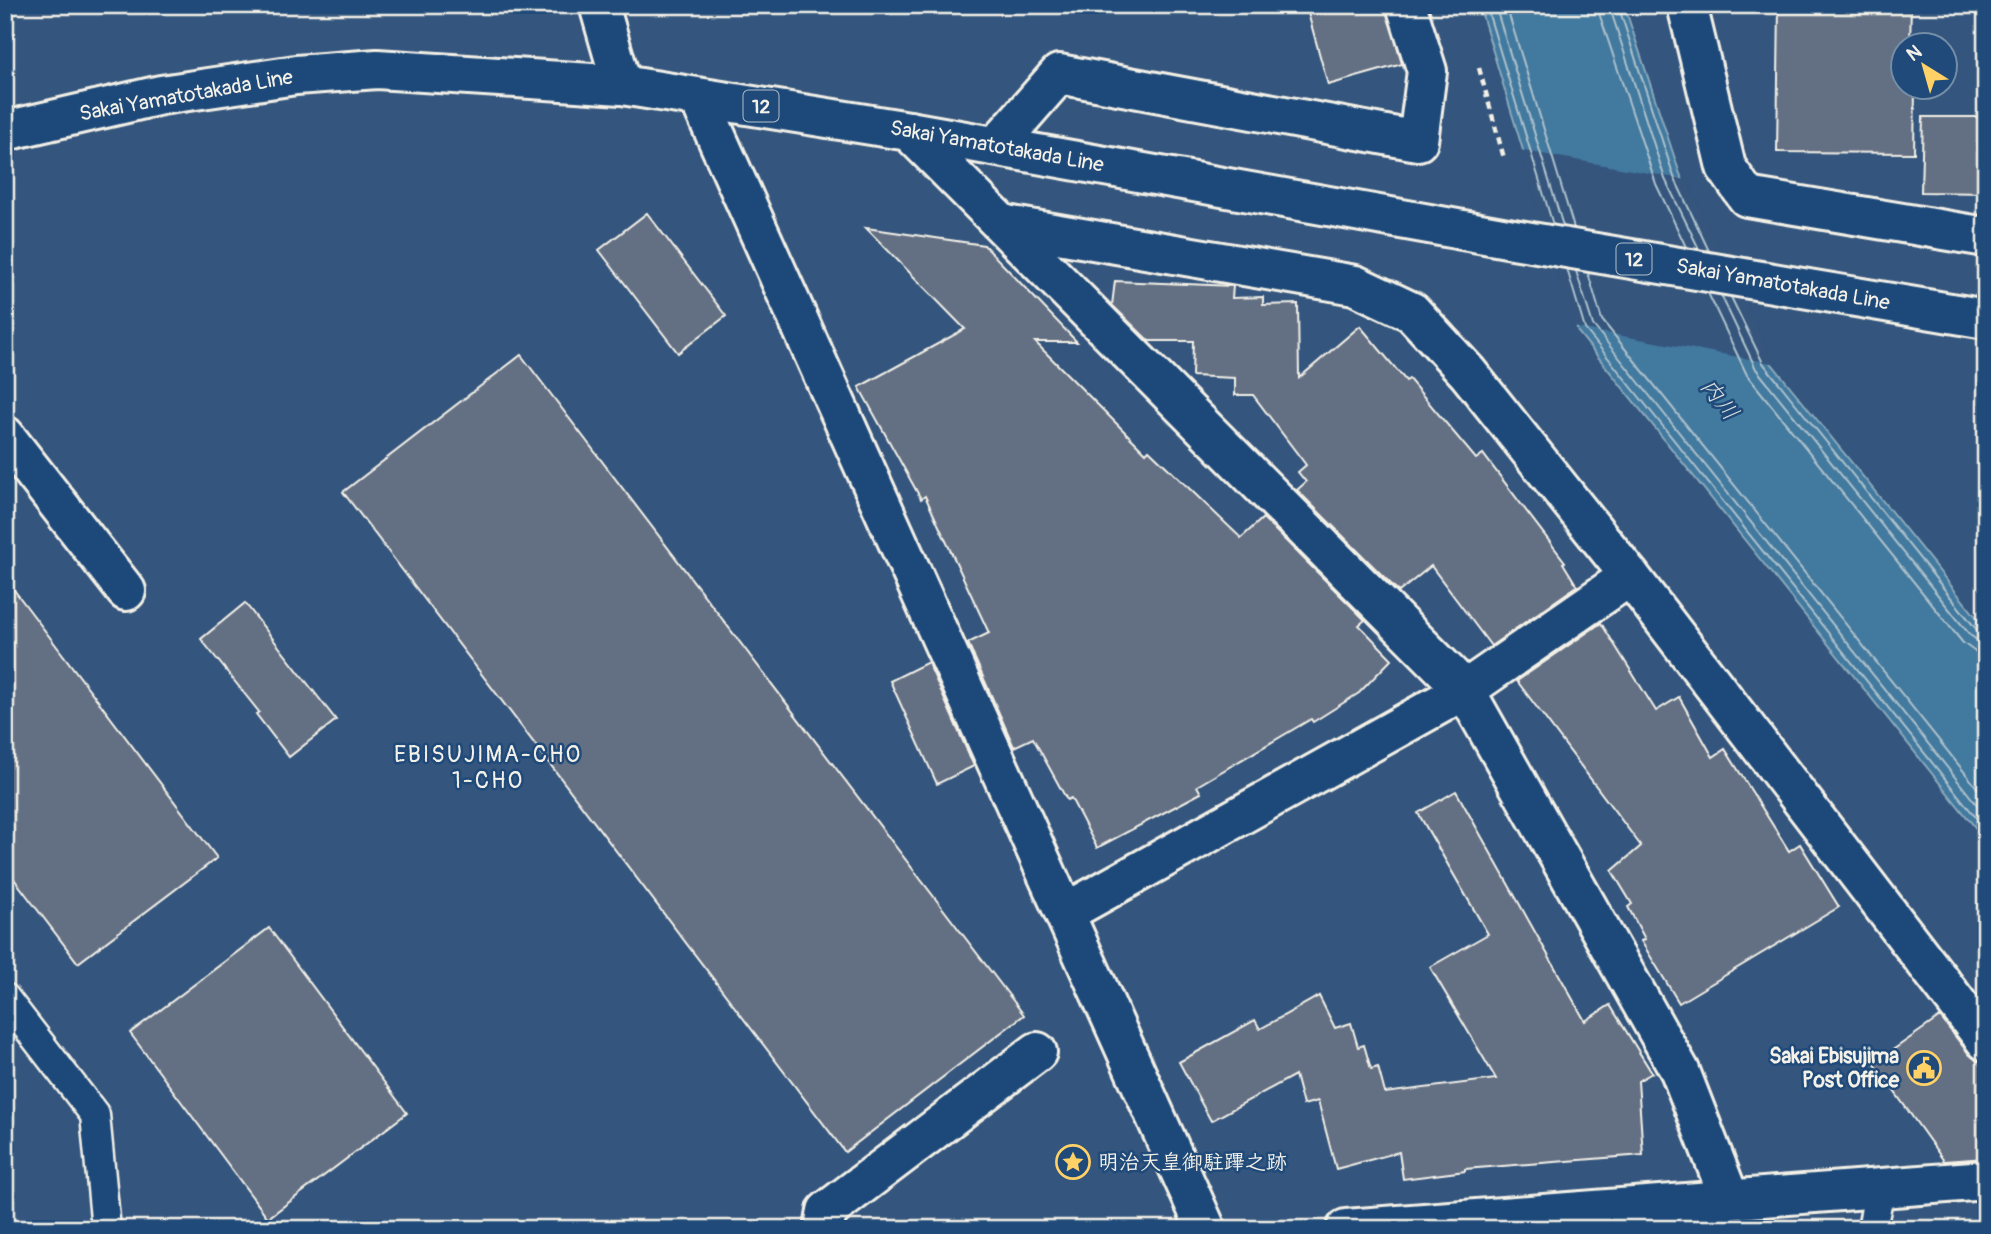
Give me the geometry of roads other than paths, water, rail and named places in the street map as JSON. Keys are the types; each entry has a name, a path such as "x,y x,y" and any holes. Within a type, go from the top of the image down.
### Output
{"street":[{"path":"599,5 622,85"},
{"path":"996,146 1059,74 1418,141 1427,71 1406,5"},
{"path":"1687,5 1726,167 1747,197 1986,237"},
{"name":"Sakai Yamatotakada Line","path":"5,131 161,95 296,75 377,69 622,85 909,131 1513,239 1986,319"},
{"path":"699,97 1206,1229"},
{"path":"909,131 1006,225 1465,690 1680,1071 1730,1200"},
{"path":"1006,225 1355,285 1412,312 1468,373 1630,576 1986,1041"},
{"path":"5,436 126,591"},
{"path":"1065,913 1465,690 1630,576"},
{"path":"824,1229 827,1211 1037,1052"},
{"path":"1346,1229 1655,1217 1730,1200 1986,1180"}],"lane":[{"path":"5,998 95,1115 106,1229"},
{"path":"1872,1229 1880,1188"}],"water":[{"name":"内川","path":"1479,5 1624,5 1680,174 1768,359 1986,629 1986,841 1578,332"}],"place":[{"name":"Sakai Ebisujima Post Office","path":"1924,1068"},
{"name":"明治天皇御駐蹕之跡","path":"1073,1162"}],"district":[{"name":"EBISUJIMA-CHO 1-CHO","path":"488,767"}]}
